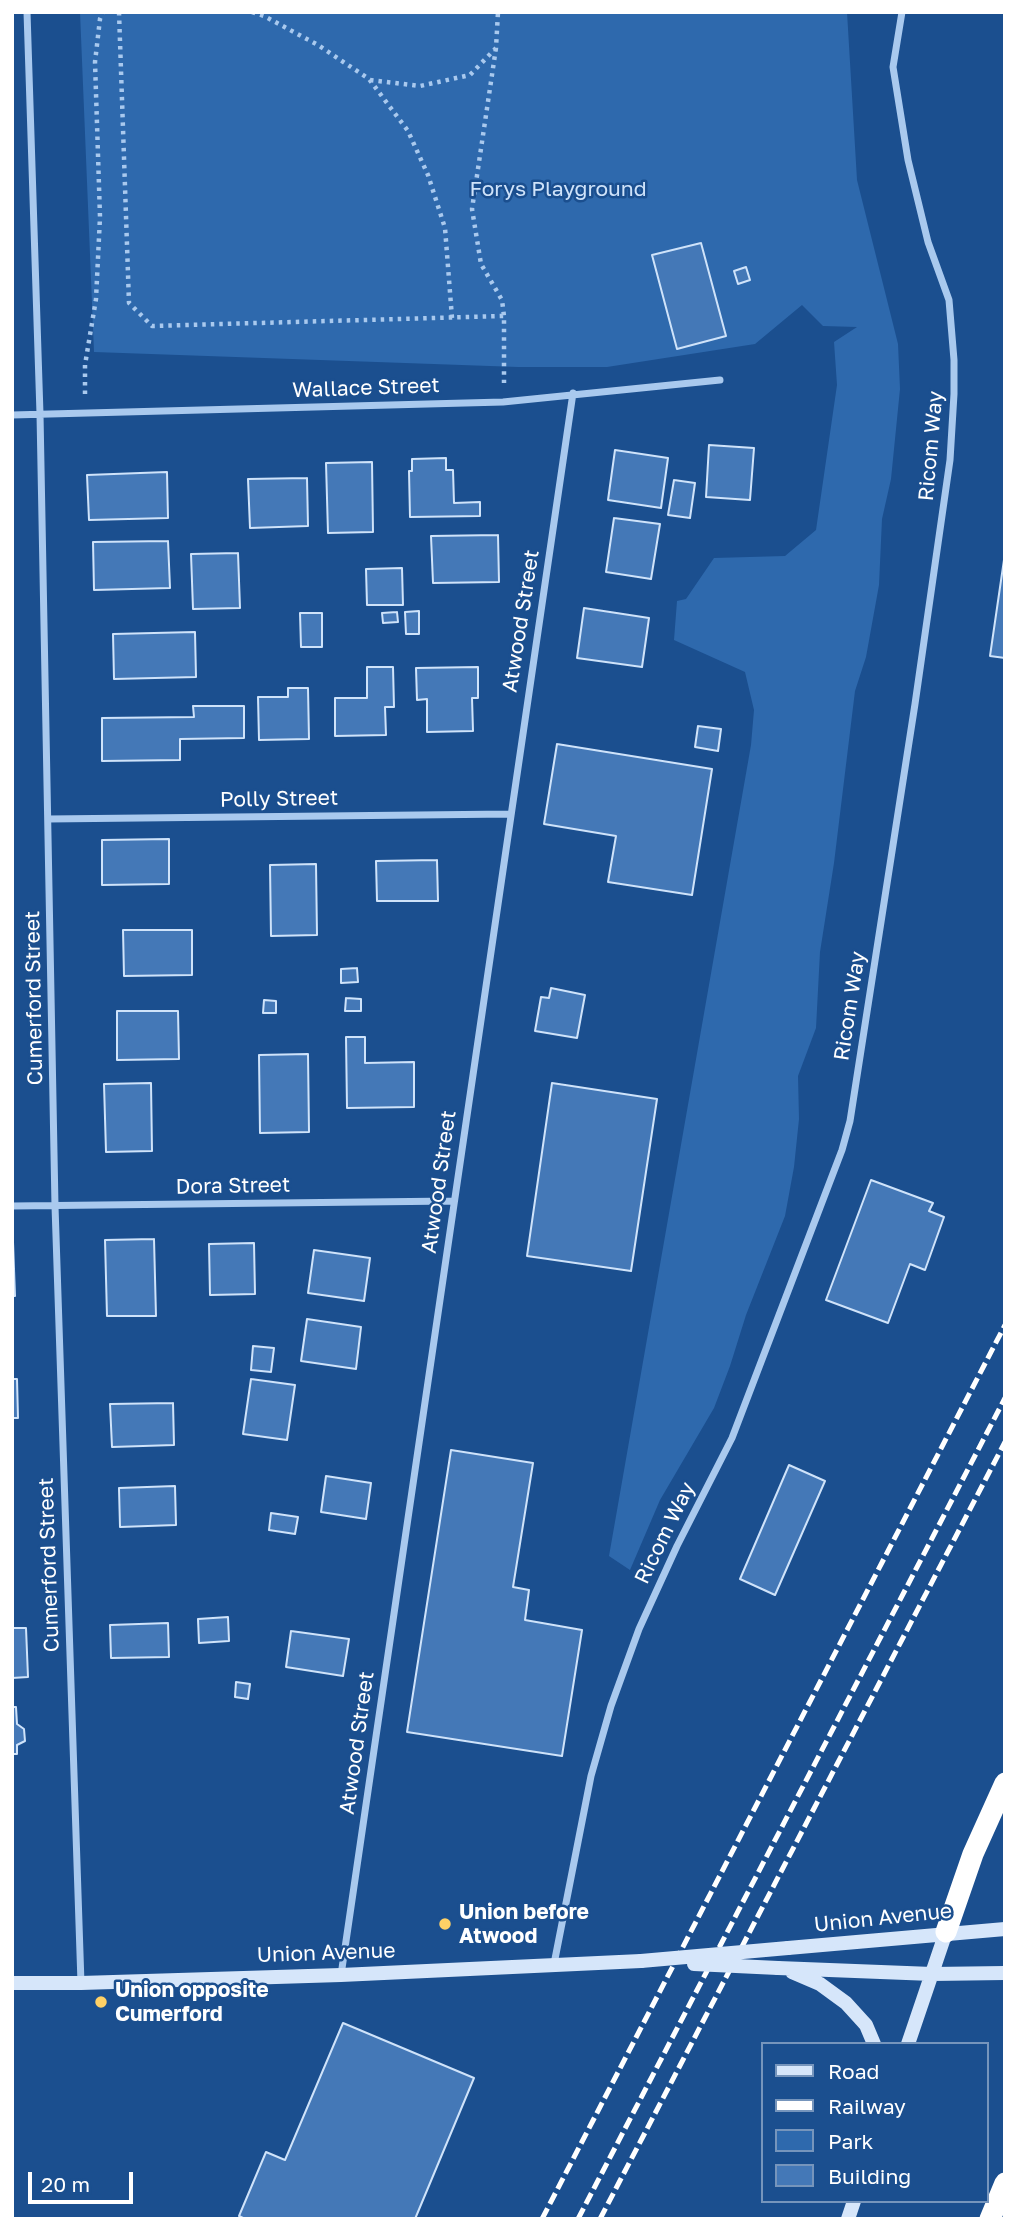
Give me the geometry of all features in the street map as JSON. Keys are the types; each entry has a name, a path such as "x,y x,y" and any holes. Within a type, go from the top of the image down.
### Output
{"highway":[{"path":"946,1932 973,1854 1005,1783"},
{"path":"990,2219 1005,2183"}],"main road":[{"name":"Union Avenue","path":"12,1983 341,1975 640,1961 1004,1929"},
{"path":"909,2042 946,1932"},
{"name":"Union Avenue","path":"640,1961 778,1968 1005,1973"},
{"path":"778,1968 806,1977 835,1994 866,2025 873,2042"}],"street":[{"name":"Cumerford Street","path":"27,12 40,414 55,1206 81,1983"},
{"name":"Ricom Way","path":"554,1964 591,1776 611,1706 639,1629 671,1558 732,1438 842,1150 850,1121 939,541 950,460 954,394 954,349 949,300 928,242 908,160 893,67 902,12"},
{"name":"Wallace Street","path":"12,415 503,402 720,380"},
{"name":"Atwood Street","path":"341,1975 573,393"},
{"name":"Polly Street","path":"48,819 510,814"},
{"name":"Dora Street","path":"12,1206 454,1201"}],"path":[{"path":"85,413 85,365 97,285 100,217 94,62 103,12"},
{"path":"119,12 129,303 152,326 504,316"},
{"path":"252,12 318,45 369,79 408,131 428,174 445,228 452,318"},
{"path":"498,12 496,48 472,209 481,264 502,300 505,367 503,402"},
{"path":"369,79 420,86 470,75 496,48"}],"green space":[{"name":"Forys Playground","path":"80,12 847,12 857,180 898,344 900,389 891,479 882,519 879,585 866,657 855,691 820,952 816,1028 798,1076 799,1119 785,1216 746,1315 714,1408 660,1500 630,1570 609,1556 751,745 754,710 745,672 674,640 677,601 686,599 714,558 785,556 816,530 837,385 834,342 857,327 823,326 802,305 755,344 607,367 518,367 94,352"}],"building":[{"path":"701,243 726,336 677,349 652,255"},
{"path":"746,267 750,280 738,284 734,271"},
{"path":"709,445 754,448 750,500 706,497"},
{"path":"615,450 668,458 661,508 608,500"},
{"path":"446,458 446,470 453,470 454,503 480,502 480,516 410,517 409,471 412,471 412,459"},
{"path":"372,462 373,532 328,533 326,463"},
{"path":"167,472 168,518 89,520 87,475"},
{"path":"307,478 308,526 250,528 248,479"},
{"path":"674,480 695,483 690,518 668,515"},
{"path":"614,518 660,524 651,579 606,572"},
{"path":"498,535 499,582 433,583 431,536"},
{"path":"168,541 170,588 94,590 93,542"},
{"path":"238,553 240,608 193,609 191,554"},
{"path":"1005,553 1005,658 990,656"},
{"path":"402,568 403,605 367,605 366,569"},
{"path":"584,608 649,618 642,667 577,658"},
{"path":"419,611 419,634 406,634 405,612"},
{"path":"397,612 398,622 383,623 382,613"},
{"path":"300,613 322,613 322,647 301,647"},
{"path":"195,632 196,677 114,679 113,634"},
{"path":"367,667 393,667 394,707 385,707 386,735 335,736 335,698 367,698"},
{"path":"478,667 478,698 472,698 473,731 427,732 427,699 417,700 416,668"},
{"path":"288,688 308,688 309,739 259,740 258,697 288,697"},
{"path":"193,706 244,706 244,738 180,739 180,760 102,761 102,718 194,717"},
{"path":"698,726 721,729 718,751 695,747"},
{"path":"557,744 712,769 692,895 608,882 616,836 544,824"},
{"path":"169,839 169,884 102,885 102,840"},
{"path":"437,860 438,901 377,901 376,861"},
{"path":"316,864 317,935 271,936 270,865"},
{"path":"123,930 192,930 192,975 124,976"},
{"path":"357,968 358,982 341,983 341,969"},
{"path":"551,988 585,995 577,1038 535,1031 541,997 549,998"},
{"path":"346,998 361,999 361,1011 345,1011"},
{"path":"264,1000 276,1001 276,1013 263,1013"},
{"path":"117,1011 178,1011 179,1059 117,1060"},
{"path":"346,1037 365,1037 365,1063 414,1062 414,1107 347,1108"},
{"path":"308,1054 309,1132 260,1133 259,1055"},
{"path":"151,1083 152,1151 106,1152 104,1084"},
{"path":"552,1083 657,1099 631,1271 527,1256"},
{"path":"871,1180 933,1203 929,1211 944,1217 925,1270 910,1264 888,1323 826,1300"},
{"path":"154,1239 156,1316 107,1316 105,1240"},
{"path":"13,1242 15,1296 12,1296"},
{"path":"254,1243 255,1294 210,1295 209,1244"},
{"path":"314,1250 370,1258 364,1301 308,1293"},
{"path":"307,1319 361,1327 356,1369 301,1361"},
{"path":"253,1346 274,1348 271,1372 251,1370"},
{"path":"12,1379 17,1379 18,1418 12,1418"},
{"path":"251,1379 295,1385 287,1440 243,1434"},
{"path":"173,1403 174,1445 112,1447 110,1404"},
{"path":"451,1450 533,1463 513,1587 529,1590 525,1620 582,1630 562,1756 407,1732"},
{"path":"789,1465 825,1481 775,1595 740,1579"},
{"path":"326,1476 371,1483 366,1519 321,1512"},
{"path":"175,1486 176,1525 120,1527 119,1488"},
{"path":"271,1513 298,1517 295,1534 269,1530"},
{"path":"228,1617 229,1641 199,1643 198,1619"},
{"path":"168,1623 169,1657 111,1658 110,1625"},
{"path":"12,1628 26,1628 28,1677 12,1678"},
{"path":"291,1631 349,1639 343,1676 286,1667"},
{"path":"236,1682 250,1684 248,1699 235,1697"},
{"path":"12,1707 16,1707 17,1724 24,1729 25,1741 17,1745 17,1754 12,1754"},
{"path":"343,2023 474,2078 415,2219 245,2219 239,2216 266,2152 285,2160"}],"railway":[{"path":"542,2219 1005,1325"},
{"path":"578,2219 1005,1398"},
{"path":"600,2219 1005,1442"}],"place":[{"name":"Union before Atwood","path":"445,1924"},
{"name":"Union opposite Cumerford","path":"101,2002"}]}
